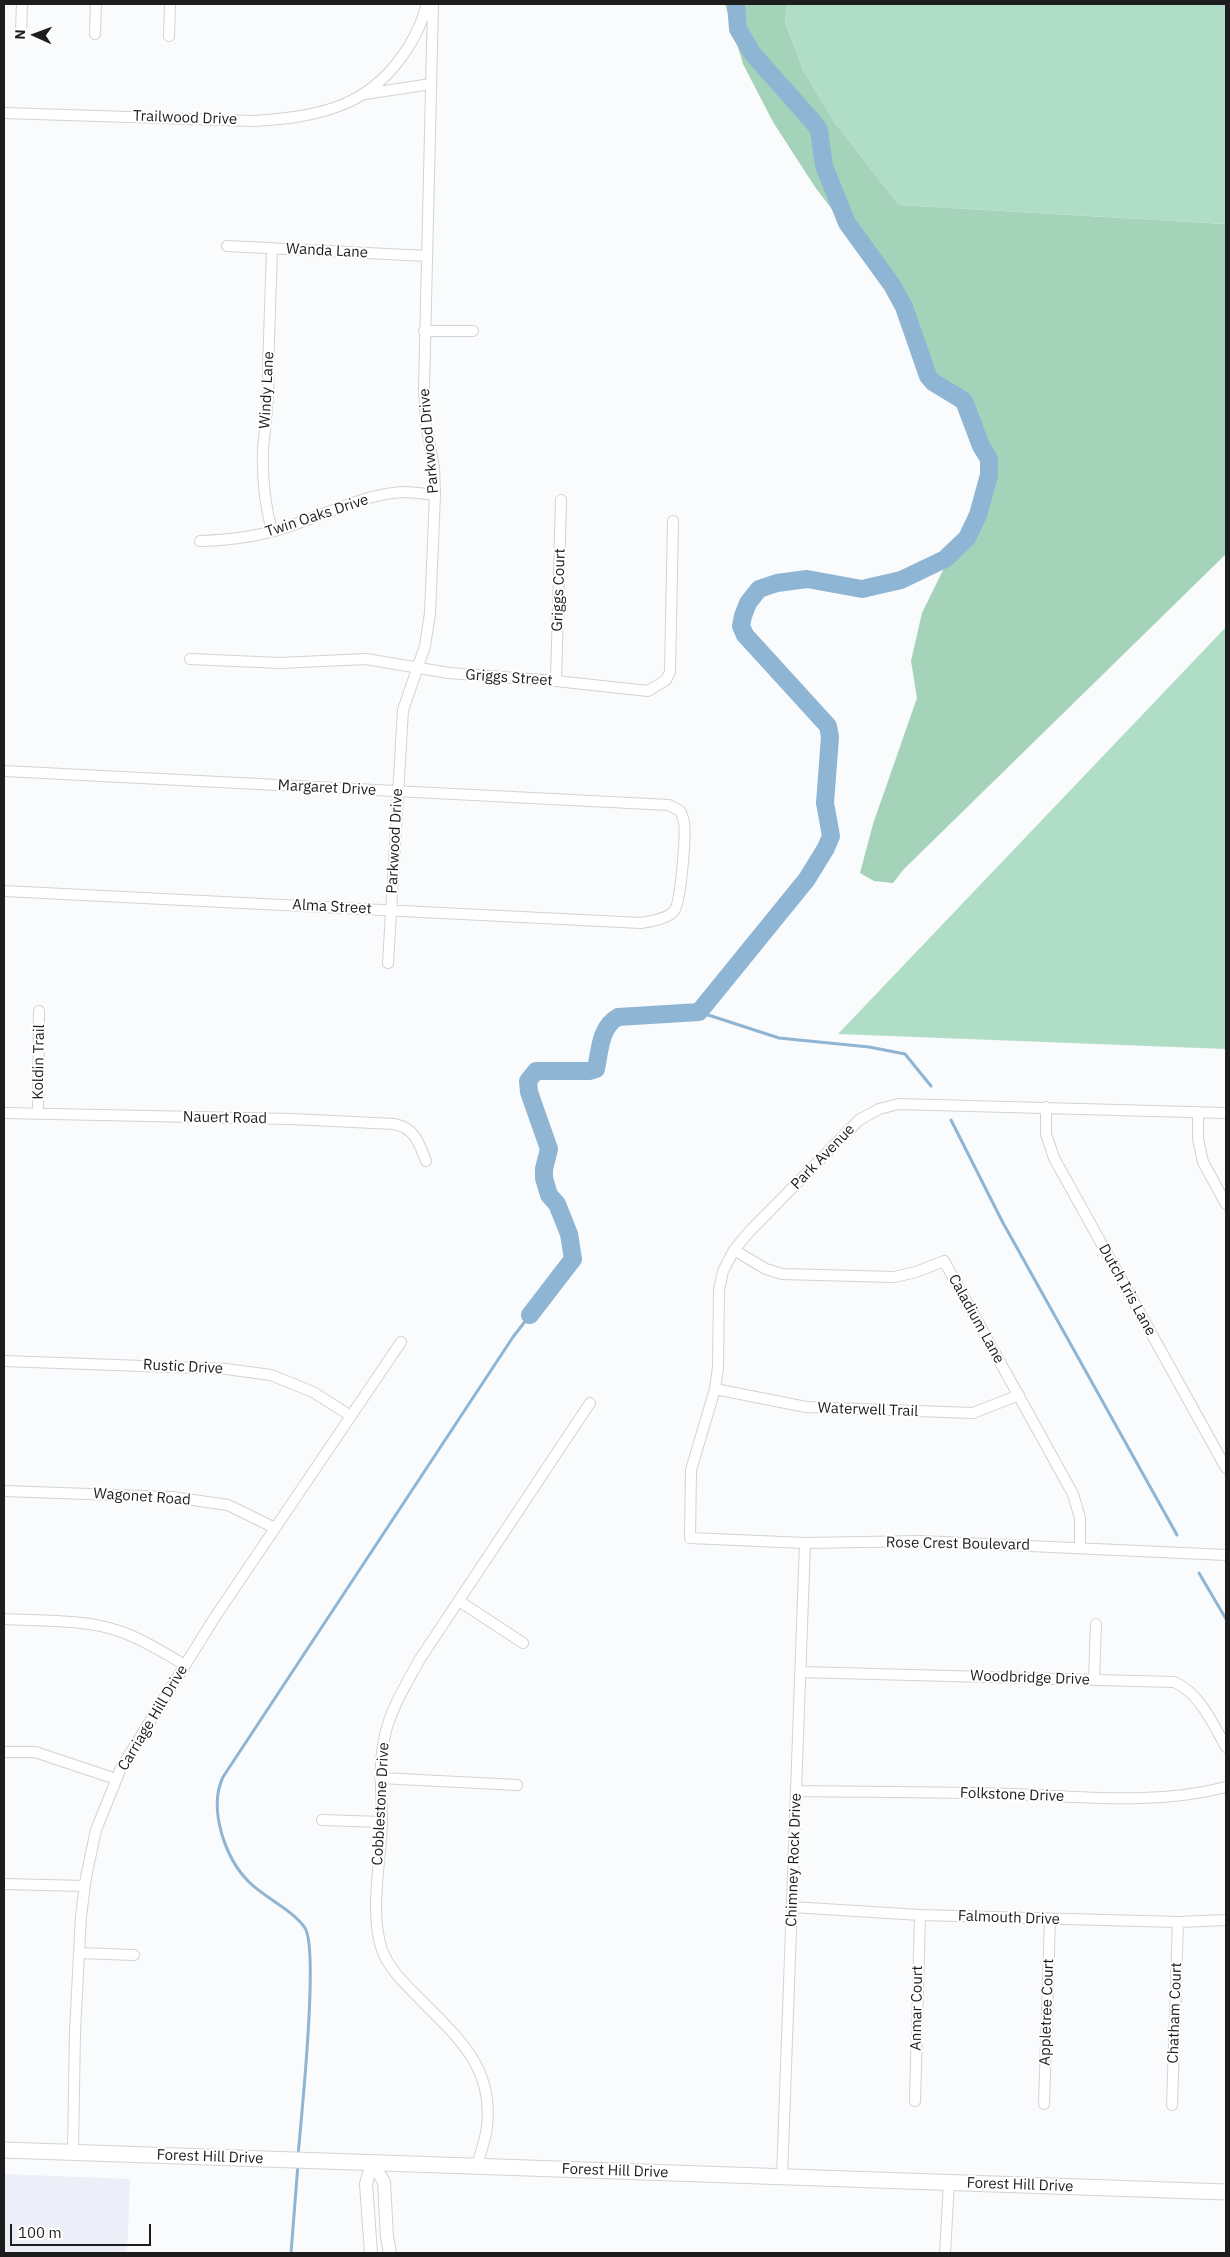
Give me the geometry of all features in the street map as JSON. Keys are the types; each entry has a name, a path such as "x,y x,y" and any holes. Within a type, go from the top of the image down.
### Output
{"main road":[{"name":"Forest Hill Drive","path":"4,2150 1226,2192"}],"street":[{"path":"21,32 22,4"},
{"path":"95,34 96,4"},
{"path":"169,36 170,4"},
{"name":"Trailwood Drive","path":"4,113 254,121 283,119 329,109 345,104 380,81 408,49 418,32 427,4"},
{"name":"Parkwood Drive","path":"388,963 403,710 418,668 430,613 435,495 434,467 426,424 424,330 433,4"},
{"name":"Trailwood Drive","path":"362,94 431,84"},
{"name":"Wanda Lane","path":"227,246 427,256"},
{"name":"Windy Lane","path":"272,248 269,388 263,452 265,506 272,531"},
{"path":"424,330 473,331"},
{"name":"Twin Oaks Drive","path":"200,541 247,537 272,531 350,504 385,495 406,492 435,495"},
{"name":"Griggs Court","path":"556,681 561,500"},
{"name":"Griggs Street","path":"190,659 280,663 366,659 449,673 556,681 648,691 666,680 670,672 673,521"},
{"name":"Margaret Drive","path":"4,771 669,805 680,811 684,821 684,838"},
{"name":"Alma Street","path":"4,892 641,923 654,921 674,912 679,897 684,838"},
{"name":"Koldin Trail","path":"38,1114 39,1011"},
{"name":"Park Avenue","path":"690,1538 691,1470 716,1389 719,1290 723,1271 734,1250 860,1120 879,1109 898,1104 1226,1113"},
{"name":"Dutch Iris Lane","path":"1046,1107 1046,1134 1054,1158 1226,1468"},
{"path":"1198,1112 1198,1139 1203,1162 1226,1204"},
{"name":"Nauert Road","path":"4,1113 394,1124 413,1132 426,1160"},
{"name":"Caladium Lane","path":"734,1250 766,1269 782,1274 894,1277 916,1272 944,1261 1073,1494 1080,1518 1080,1547"},
{"name":"Carriage Hill Drive","path":"73,2152 79,1953 85,1886 96,1830 116,1779 185,1665 401,1342"},
{"name":"Rustic Drive","path":"4,1361 226,1369 271,1375 313,1392 351,1416"},
{"name":"Waterwell Trail","path":"716,1389 806,1407 973,1414 1019,1395"},
{"name":"Cobblestone Drive","path":"477,2166 487,2126 487,2100 482,2074 468,2048 404,1982 382,1950 378,1930 376,1896 382,1822 380,1778 384,1736 397,1702 420,1659 590,1403"},
{"name":"Wagonet Road","path":"4,1491 172,1497 210,1502 238,1508 275,1528"},
{"name":"Rose Crest Boulevard","path":"690,1538 804,1543 922,1541 1226,1555"},
{"name":"Chimney Rock Drive","path":"782,2177 804,1543"},
{"path":"459,1601 523,1643"},
{"path":"4,1620 58,1622 118,1631 138,1639 185,1665"},
{"path":"1094,1680 1096,1624"},
{"name":"Woodbridge Drive","path":"800,1672 1174,1682 1182,1685 1198,1701 1226,1747"},
{"path":"4,1752 36,1752 116,1779"},
{"path":"380,1778 518,1785"},
{"name":"Folkstone Drive","path":"796,1791 972,1793 1150,1799 1199,1794 1226,1787"},
{"path":"322,1820 382,1822"},
{"path":"4,1884 85,1886"},
{"name":"Falmouth Drive","path":"792,1907 920,1915 1050,1919 1178,1922 1226,1920"},
{"name":"Anmar Court","path":"915,2101 920,1915"},
{"name":"Appletree Court","path":"1044,2104 1050,1919"},
{"name":"Chatham Court","path":"1172,2105 1178,1922"},
{"path":"79,1953 134,1955"},
{"path":"371,2253 366,2184 372,2162"},
{"path":"372,2162 384,2182 387,2237 390,2253"},
{"path":"946,2253 949,2182"}],"shaded area":[{"path":"4,2174 130,2179 127,2253 4,2253"}],"green space":[{"path":"725,4 787,4 785,22 803,70 835,123 899,205 1226,224 1226,554 904,869 893,883 874,881 860,873 873,824 917,698 911,661 922,613 946,564 972,536 980,519 986,492 982,430 973,409 956,397 932,386 906,307 815,187 773,122 743,64"},
{"path":"787,4 1226,4 1226,224 899,205 835,123 803,70 785,22"},
{"path":"1226,627 1226,1049 838,1034"}],"waterway":[{"path":"530,1315 573,1259 569,1234 557,1204 549,1195 544,1178 544,1169 549,1149 529,1092 528,1081 536,1071 590,1071 596,1069 604,1033 612,1021 618,1017 699,1012 807,879 831,836 825,803 830,737 828,726 745,635 741,626 748,603 759,589 777,583 807,579 862,589 901,580 945,559 967,538 978,515 989,475 989,459 981,446 964,401 933,382 928,376 904,307 892,285 847,223 824,166 819,130 752,53 738,29 736,4"},
{"path":"699,1012 779,1038 869,1047 905,1054 931,1086"},
{"path":"951,1120 1002,1221 1177,1535"},
{"path":"298,2156 310,2000 309,1943 305,1928 300,1922 249,1882 240,1872 226,1847 221,1833 217,1804 219,1790 223,1777 513,1337 530,1315"},
{"path":"1199,1573 1226,1619"},
{"path":"291,2253 298,2164"}]}
